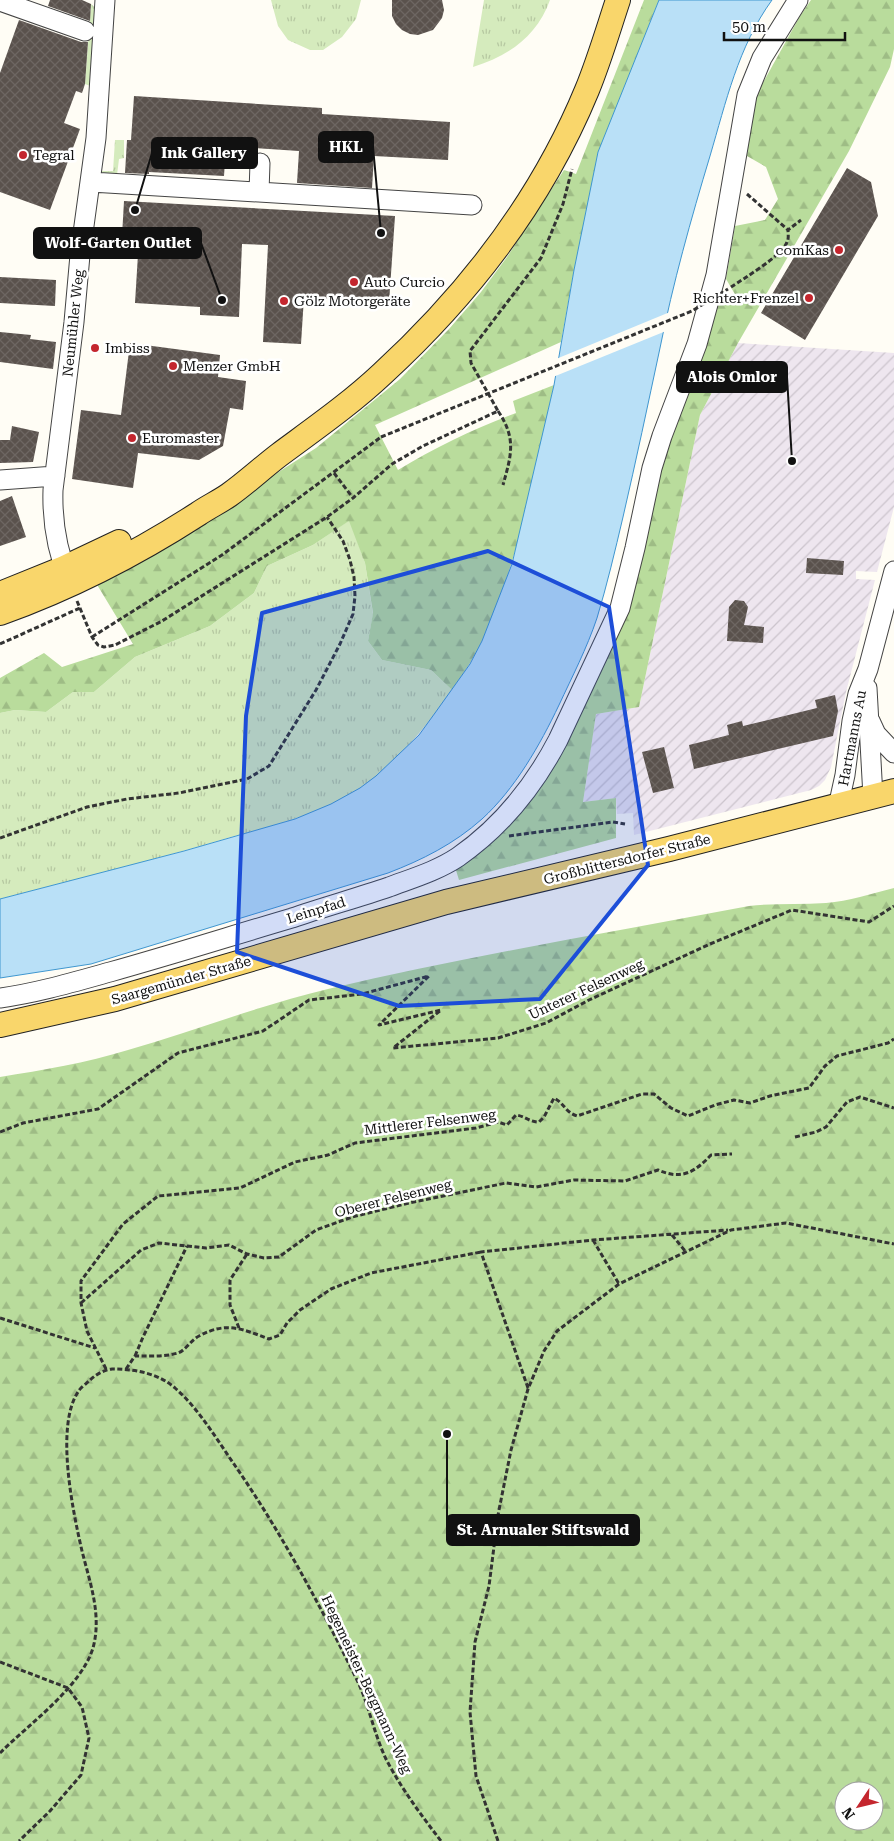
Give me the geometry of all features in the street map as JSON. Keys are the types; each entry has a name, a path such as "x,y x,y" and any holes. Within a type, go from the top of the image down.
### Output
{"main road":[{"path":"0,613 244,472 277,457 343,408 381,375 442,315 471,282 522,212 567,134 587,90 618,0"},
{"path":"0,594 67,576"},
{"name":"Großblittersdorfer Straße","path":"360,927 446,902 669,850 883,794"},
{"name":"Saargemünder Straße","path":"0,1025 115,999 288,950 360,927"}],"street":[{"name":"Neumühler Weg","path":"67,576 52,514 80,255 91,182 100,88 105,0"},
{"name":"Leinpfad","path":"0,998 56,987 170,956 431,872 459,856 476,842 504,817 525,793 547,761 568,721 620,608 652,468 662,436 697,344 716,275 742,120 748,95 762,58 798,0"},
{"path":"0,1 85,31"},
{"path":"259,192 260,163"},
{"path":"91,182 472,205"},
{"path":"0,480 55,476"},
{"name":"Hartmanns Au","path":"838,807 856,703 868,669 894,571"},
{"name":"Hartmanns Au","path":"868,669 867,712 883,794"},
{"name":"Hartmanns Au","path":"867,712 876,734 894,753"}],"path":[{"path":"760,206 788,230"},
{"path":"92,637 222,555 381,437 692,311 756,271 779,253 787,243 788,230 801,220"},
{"path":"503,486 512,444 509,432 471,363 470,352 507,303"},
{"path":"67,576 92,637 98,645 104,647 115,646 143,633 327,517 354,498 392,464 423,446 498,412"},
{"path":"334,473 354,498"},
{"path":"0,838 87,806 180,793 247,779 269,766 316,690 353,614 354,587 350,560 343,541 327,517"},
{"path":"0,644 80,608"},
{"path":"476,842 614,822 625,824"},
{"name":"Unterer Felsenweg","path":"0,1132 23,1122 98,1109 178,1053 263,1031 308,1000 362,994 429,976 379,1025 441,1010 393,1048 498,1038 546,1023 589,1000 710,944 792,910 869,922 894,906"},
{"name":"Mittlerer Felsenweg","path":"106,1370 86,1331 81,1303 81,1281 123,1224 158,1196 240,1188 295,1162 328,1155 355,1143 476,1128 498,1122 507,1125 516,1115 524,1116 532,1122 538,1122 554,1098 561,1102 569,1113 577,1116 642,1094 654,1094 671,1108 688,1116 715,1105 734,1100 750,1103 770,1096 809,1088 825,1066 837,1056 888,1043 894,1039"},
{"path":"794,1137 816,1132 826,1127 847,1102 860,1097 894,1108"},
{"name":"Oberer Felsenweg","path":"81,1303 141,1250 159,1243 206,1248 229,1246 246,1254 264,1258 278,1256 316,1230 352,1217 429,1199 506,1183 536,1187 574,1180 625,1181 658,1170 671,1175 686,1174 700,1167 711,1155 732,1154"},
{"path":"135,1356 160,1356 180,1352 198,1337 219,1328 239,1328 269,1339 280,1335 287,1323 300,1310 331,1289 363,1276 392,1268 481,1252 593,1240 731,1230 786,1223 894,1244"},
{"path":"498,1841 476,1776 470,1712 475,1642 489,1586 498,1515 511,1450 528,1389 544,1351 557,1331 619,1284 731,1230"},
{"path":"672,1235 686,1252"},
{"path":"593,1240 619,1284"},
{"path":"126,1369 135,1356 150,1321 188,1246"},
{"path":"481,1252 528,1389"},
{"path":"239,1328 230,1305 230,1280 246,1254"},
{"path":"0,1318 95,1348"},
{"name":"Hegemeister-Bergmann-Weg","path":"106,1370 126,1369 157,1376 175,1388 201,1418 261,1504 312,1591 358,1684 386,1758 410,1799 442,1841"},
{"path":"0,1752 68,1688 86,1664 93,1647 97,1624 93,1591 71,1500 67,1448 68,1419 78,1392 92,1378 106,1370"},
{"path":"0,1662 68,1688 82,1707 89,1738 81,1775 50,1811 19,1841"}],"highlighted area":[{"path":"488,551 609,607 648,865 540,999 399,1006 237,952 246,716 262,613"}],"shaded area":[{"path":"738,343 894,353 894,507 877,572 856,571 856,579 875,580 846,692 831,767 825,780 811,790 634,835 633,813 617,814 616,798 583,802 596,714 639,707 700,415"}],"green space":[{"path":"271,0 361,0 356,19 342,37 323,50 310,50 288,40 278,26"},
{"path":"484,0 550,0 538,24 520,43 498,57 473,67"},
{"path":"644,0 659,0 650,22 574,270 561,342 375,425 398,470 456,438 516,413 513,401 554,385 525,515 506,579 482,641 452,690 431,670 382,660 368,641 373,613 365,563 349,521 313,545 267,566 254,593 210,626 135,657 94,692 73,692 46,712 15,710 0,713 0,678 44,653 62,667 133,644 96,583 155,551 316,448 400,379 449,329 481,292 507,257 564,170 576,174"},
{"path":"811,0 894,0 894,49 890,67 849,151 738,343 700,415 639,707 596,714 583,802 616,798 616,838 459,880 455,867 582,704 657,470 716,307 736,296 726,279 735,226 765,220 778,199 766,167 747,156 749,133 755,97 800,16"},
{"path":"91,4 99,11 93,87 85,84"},
{"path":"115,140 124,140 124,158 119,159 117,175 98,174 98,171 113,171"},
{"path":"350,520 365,563 373,614 368,641 382,660 431,670 452,690 410,744 386,768 359,789 313,812 174,854 0,899 0,713 15,710 46,712 73,692 94,692 135,657 210,626 254,593 267,566 313,545"},
{"path":"894,888 894,1841 0,1841 0,1077 112,1055 303,995 380,977 538,945 749,906 816,904 852,899"}],"water":[{"path":"659,0 772,0 750,37 734,75 696,203 671,299 608,581 597,618 559,705 526,766 494,807 471,828 425,857 401,868 91,964 0,978 0,899 184,851 295,819 331,804 360,788 376,776 419,735 470,664 482,641 512,564 554,385 574,270 598,152"}],"pier":[{"path":"670,312 666,331 553,377 556,359"}],"building":[{"path":"50,0 82,0 91,4 90,21 48,6"},
{"path":"392,0 442,0 444,10 442,18 433,30 418,35 410,34 396,24 392,16"},
{"path":"19,20 81,42 88,42 85,84 82,93 76,91 64,123 80,129 50,210 0,192 0,73"},
{"path":"134,96 322,108 322,114 450,122 448,160 374,156 372,188 297,183 299,151 226,146 224,176 149,172 149,174 125,173 127,140 131,140"},
{"path":"847,168 871,182 878,216 805,340 761,313"},
{"path":"124,201 395,216 389,303 304,297 301,344 263,342 268,245 242,244 239,317 200,315 200,307 135,303 139,238 122,236"},
{"path":"0,277 56,280 55,306 0,303"},
{"path":"0,332 31,335 30,339 56,342 53,369 0,362"},
{"path":"130,343 220,355 218,377 246,381 243,410 230,408 223,446 199,460 138,453 133,488 72,479 81,410 121,415"},
{"path":"12,426 39,432 33,462 0,463 0,440 10,440"},
{"path":"12,496 26,537 0,546 0,501"},
{"path":"807,558 844,561 843,575 806,573"},
{"path":"735,600 744,601 748,607 744,625 764,627 763,643 727,641 729,607"},
{"path":"835,695 838,711 833,736 694,769 689,745 729,735 727,725 742,721 743,726 817,708 815,700"},
{"path":"664,747 674,788 653,793 642,752"}],"place":[{"name":"Tegral","path":"23,155"},
{"name":"Ink Gallery","path":"135,210"},
{"name":"HKL","path":"381,233"},
{"name":"comKas","path":"839,250"},
{"name":"Auto Curcio","path":"354,282"},
{"name":"Richter+Frenzel","path":"809,298"},
{"name":"Wolf-Garten Outlet","path":"222,300"},
{"name":"Gölz Motorgeräte","path":"284,301"},
{"name":"Imbiss","path":"95,348"},
{"name":"Menzer GmbH","path":"173,366"},
{"name":"Euromaster","path":"132,438"},
{"name":"Alois Omlor","path":"792,461"},
{"name":"St. Arnualer Stiftswald","path":"447,1434"}]}
